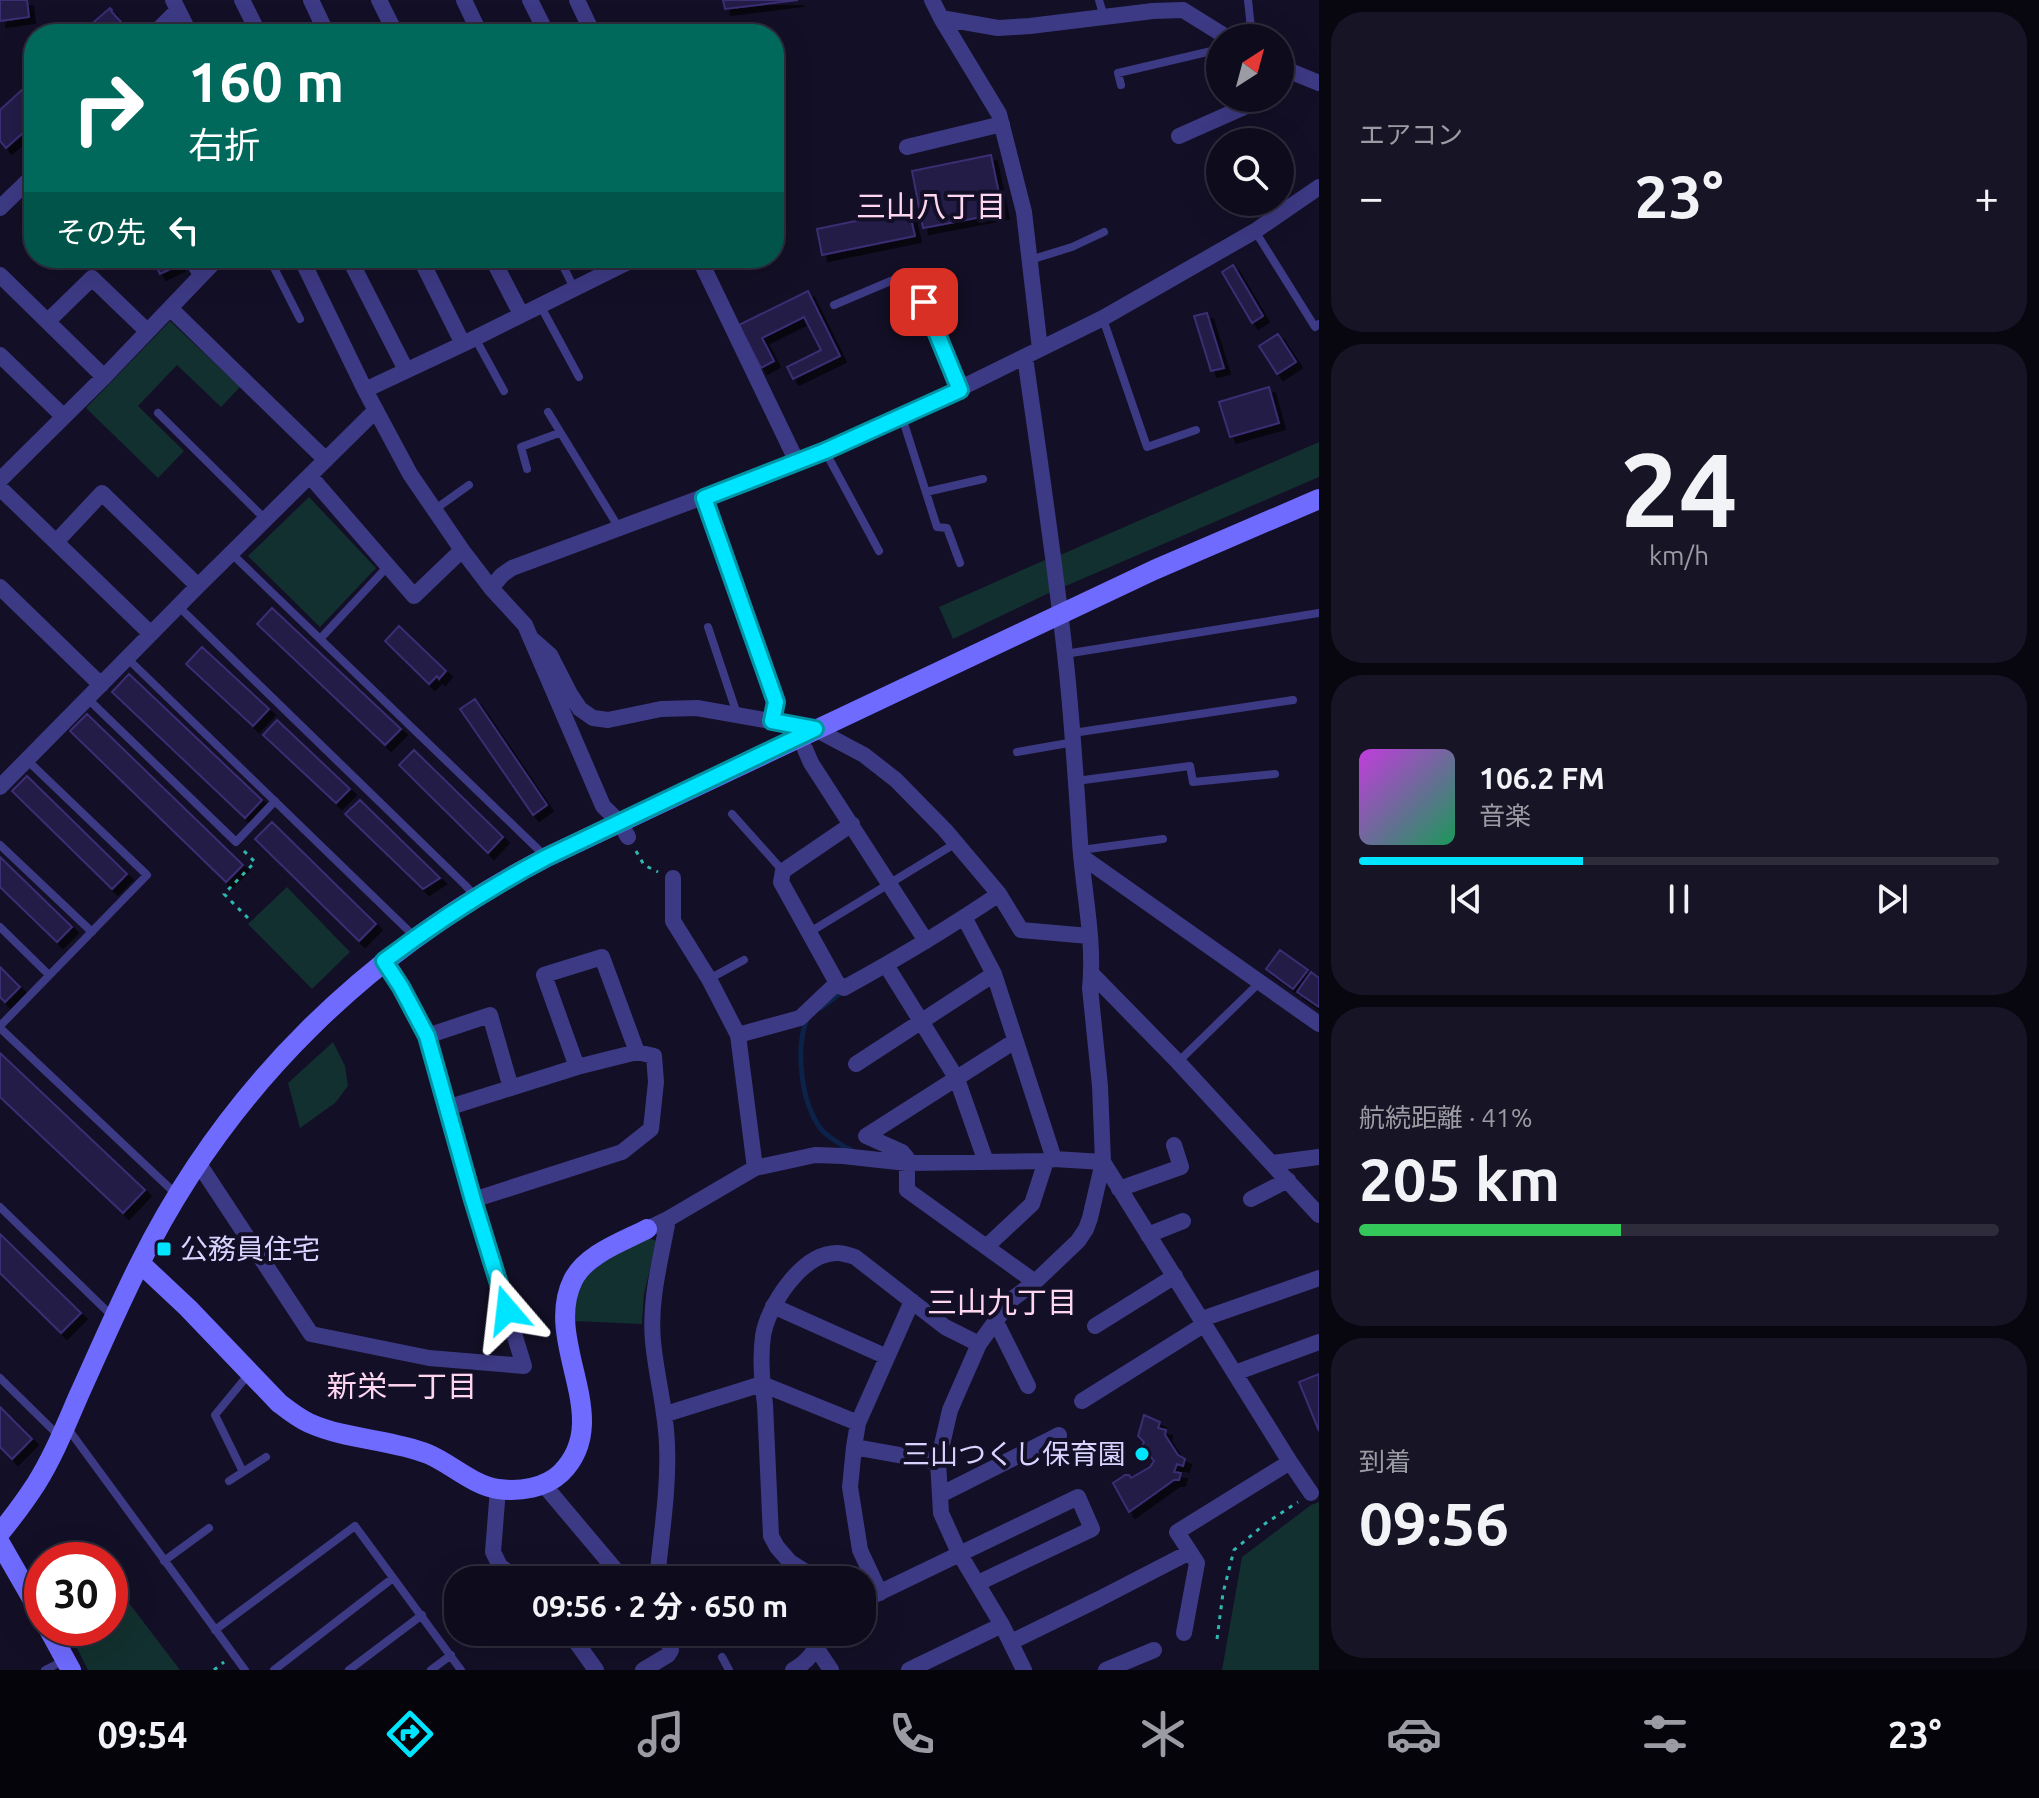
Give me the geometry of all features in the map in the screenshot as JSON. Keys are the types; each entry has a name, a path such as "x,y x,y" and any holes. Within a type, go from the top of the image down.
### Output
{"street":[{"path":"242,0 254,24"},
{"path":"311,0 322,24"},
{"path":"379,0 391,24"},
{"path":"464,0 475,24"},
{"path":"530,0 542,24"},
{"path":"577,0 588,24"},
{"path":"932,0 999,114 1024,212 1030,260 1033,353 1073,737 1089,936 1090,988 1100,1086 1103,1162 1086,1229 1078,1241 1035,1282 1011,1300 979,1344 950,1410 938,1462 941,1513 959,1553 1002,1625 1024,1670"},
{"path":"161,24 175,5 185,24"},
{"path":"941,18 998,28 1104,17 1152,6 1183,10 1206,24"},
{"path":"1294,74 1319,83"},
{"path":"1179,136 1233,112"},
{"path":"907,147 1002,124"},
{"path":"0,208 24,185"},
{"path":"491,588 512,568 825,451 960,390 1103,318 1255,231 1319,187"},
{"path":"0,480 208,268"},
{"path":"306,268 410,474 462,550 525,625 603,806 624,830"},
{"path":"354,268 406,370"},
{"path":"426,268 469,341"},
{"path":"497,268 521,314"},
{"path":"365,390 613,268"},
{"path":"704,268 797,462"},
{"path":"0,275 104,377"},
{"path":"48,321 92,278 147,331"},
{"path":"170,308 326,460"},
{"path":"0,355 63,416"},
{"path":"0,787 376,410"},
{"path":"310,476 414,596 462,550"},
{"path":"0,488 151,634"},
{"path":"56,542 102,493 198,586"},
{"path":"0,1533 36,1483 140,1263 177,1195 256,1086 289,1047 384,961 476,897 547,857 624,830 815,729 1154,570 1319,499"},
{"path":"0,587 101,685"},
{"path":"533,640 550,655 580,709 593,718 608,720 661,709 697,708 815,729 864,755 896,780 945,830 999,894 1021,930 1089,936"},
{"path":"805,749 926,941"},
{"path":"852,824 783,871 781,882 837,983 844,988 999,894"},
{"path":"1080,853 1319,1024"},
{"path":"673,878 673,921 709,979 738,1035 755,1168"},
{"path":"964,917 994,974 1050,1160 1032,1204 986,1247"},
{"path":"577,1067 544,975 602,957 637,1052"},
{"path":"199,1164 311,1334 429,1358 524,1366 427,1036 384,961"},
{"path":"886,965 957,1079 986,1162"},
{"path":"1091,973 1316,1208"},
{"path":"856,1064 994,974"},
{"path":"738,1035 800,1018 837,983"},
{"path":"427,1036 490,1015 511,1088"},
{"path":"1015,1041 866,1136 902,1152 907,1158 907,1190 1035,1282"},
{"path":"447,1108 577,1067 637,1052 654,1056 656,1082 651,1129 622,1152 473,1200"},
{"path":"1119,1189 1181,1167 1174,1145"},
{"path":"140,1263 279,1403 310,1423 428,1454 482,1484 498,1489 544,1485 568,1465 580,1444 583,1414 565,1325 566,1302 573,1279 589,1260 668,1219 755,1168 815,1155 907,1163 1103,1162"},
{"path":"1273,1163 1319,1157"},
{"path":"1103,1162 1311,1493"},
{"path":"1251,1199 1288,1180"},
{"path":"658,1566 667,1472 666,1414 652,1322 653,1295 668,1219"},
{"path":"1148,1235 1183,1221"},
{"path":"796,1566 777,1547 771,1536 762,1384 763,1335 773,1306 791,1279 811,1262 828,1254 855,1257 945,1327 979,1344"},
{"path":"1095,1326 1175,1276"},
{"path":"1082,1401 1204,1322 1319,1278"},
{"path":"880,1593 860,1550 850,1487 854,1447 858,1423 912,1301"},
{"path":"773,1306 887,1357"},
{"path":"995,1320 1028,1386"},
{"path":"1235,1373 1319,1342"},
{"path":"666,1414 762,1384 858,1423"},
{"path":"940,1495 1059,1435"},
{"path":"854,1447 938,1462"},
{"path":"1184,1633 1197,1563 1177,1532 1290,1462"},
{"path":"544,1485 612,1566"},
{"path":"498,1489 493,1552 500,1566"},
{"path":"876,1595 1078,1497 1092,1529 978,1583"},
{"path":"0,1543 24,1585"},
{"path":"1011,1642 1190,1552"},
{"path":"909,1670 1002,1625"},
{"path":"58,1646 68,1665"},
{"path":"579,1646 596,1670"},
{"path":"643,1670 668,1655 669,1646"},
{"path":"793,1670 805,1663 818,1646"},
{"path":"817,1649 831,1670"},
{"path":"1106,1670 1154,1650"}],"lane":[{"path":"1099,0 1104,17"},
{"path":"1248,0 1251,24"},
{"path":"1121,85 1118,73 1206,52"},
{"path":"1255,231 1315,327 1319,324"},
{"path":"1030,260 1072,247 1104,232"},
{"path":"192,268 198,278"},
{"path":"274,268 300,319"},
{"path":"564,268 574,288"},
{"path":"834,305 912,272 960,390"},
{"path":"540,305 579,377"},
{"path":"1103,318 1147,447 1196,430"},
{"path":"469,341 504,391"},
{"path":"548,412 619,528"},
{"path":"158,413 266,520"},
{"path":"902,417 937,527 947,528 960,563"},
{"path":"527,469 521,447 559,433"},
{"path":"825,451 879,551"},
{"path":"926,492 983,479"},
{"path":"434,511 469,485"},
{"path":"704,498 776,702 772,721"},
{"path":"232,554 547,857"},
{"path":"320,639 388,566"},
{"path":"179,607 476,897"},
{"path":"1065,654 1319,613"},
{"path":"708,627 737,714"},
{"path":"128,659 416,937"},
{"path":"88,699 236,842 275,801"},
{"path":"1017,752 1073,737 1293,700"},
{"path":"27,760 147,875 0,1027 177,1195"},
{"path":"1076,781 1190,766 1193,782 1275,774"},
{"path":"732,814 783,871"},
{"path":"1080,853 1163,839"},
{"path":"810,932 956,843"},
{"path":"0,845 92,932"},
{"path":"0,927 49,975"},
{"path":"709,979 744,960"},
{"path":"1178,1062 1259,983"},
{"path":"0,1207 114,1318"},
{"path":"243,1472 215,1415 250,1373"},
{"path":"0,1378 63,1431 245,1670"},
{"path":"229,1481 266,1457"},
{"path":"215,1630 355,1526 461,1670"},
{"path":"164,1561 209,1528"},
{"path":"274,1670 393,1578"},
{"path":"349,1670 422,1615"},
{"path":"431,1670 451,1655"},
{"path":"722,1657 729,1670"},
{"path":"45,1670 68,1665"}],"path":[{"path":"624,830 644,865 673,878"},
{"path":"236,842 255,862 224,894 252,922"},
{"path":"1217,1639 1223,1593 1234,1550 1266,1523 1311,1493"}],"green space":[{"path":"170,321 240,387 221,407 177,365 138,406 184,451 158,478 86,408"},
{"path":"1319,442 1319,477 1061,588 1058,556"},
{"path":"309,497 376,568 320,627 248,556"},
{"path":"1045,560 1051,592 953,639 939,607"},
{"path":"287,887 350,952 312,989 248,924"},
{"path":"333,1042 345,1066 348,1086 335,1103 300,1128 288,1083"},
{"path":"645,1237 657,1241 644,1294 642,1324 573,1321 576,1291 592,1267"},
{"path":"1319,1502 1319,1670 1222,1670 1242,1557"},
{"path":"128,1602 180,1670 88,1670 76,1646 128,1646"}],"building":[{"path":"0,0 27,0 29,17 0,21"},
{"path":"723,0 798,0 725,9"},
{"path":"110,8 123,24 92,24"},
{"path":"24,88 24,132 6,148 0,141 0,110"},
{"path":"991,155 1003,213 923,228 912,171"},
{"path":"909,210 915,236 822,255 817,229"},
{"path":"1233,265 1263,316 1252,323 1222,272"},
{"path":"157,268 173,268 160,274"},
{"path":"808,291 840,356 793,379 787,367 821,350 804,317 762,338 774,361 761,368 739,325"},
{"path":"1207,313 1224,368 1211,371 1194,316"},
{"path":"1278,334 1296,362 1277,374 1259,346"},
{"path":"1269,387 1279,423 1230,437 1219,402"},
{"path":"272,608 401,729 385,745 257,624"},
{"path":"399,626 446,671 439,679 437,676 429,684 385,641"},
{"path":"202,647 269,709 253,726 186,664"},
{"path":"129,674 262,800 245,818 112,692"},
{"path":"475,699 547,805 533,815 460,709"},
{"path":"87,714 243,865 226,882 70,731"},
{"path":"277,720 350,789 336,803 263,735"},
{"path":"414,750 503,837 488,853 399,765"},
{"path":"27,776 127,874 112,889 12,791"},
{"path":"360,800 440,878 423,889 345,814"},
{"path":"272,822 376,924 359,941 255,839"},
{"path":"0,857 72,927 57,942 0,887"},
{"path":"1280,950 1308,970 1293,989 1266,969"},
{"path":"0,967 20,987 5,1002 0,997"},
{"path":"1311,972 1319,978 1319,1007 1297,992"},
{"path":"0,1053 145,1190 123,1213 0,1097"},
{"path":"0,1234 81,1313 61,1333 0,1273"},
{"path":"1319,1374 1319,1431 1299,1382"},
{"path":"0,1407 32,1439 12,1459 0,1447"},
{"path":"1144,1415 1160,1422 1158,1428 1166,1430 1165,1435 1178,1455 1185,1459 1183,1466 1177,1464 1174,1472 1181,1473 1179,1480 1174,1480 1129,1512 1113,1483 1125,1475 1131,1478 1150,1467 1154,1461 1138,1436"}],"waterway":[{"path":"821,1008 838,995"},
{"path":"807,1019 801,1060 809,1105 823,1132 850,1149"}],"place":[{"name":"公務員住宅","path":"164,1249"},
{"name":"三山つくし保育園","path":"1142,1454"}],"district":[{"name":"三山八丁目","path":"931,207"},
{"name":"三山九丁目","path":"1002,1303"},
{"name":"新栄一丁目","path":"402,1387"}],"route":[{"path":"507,1310 427,1036 384,961 508,877 815,729 772,721 776,702 704,498 825,451 960,390 924,302"}]}
